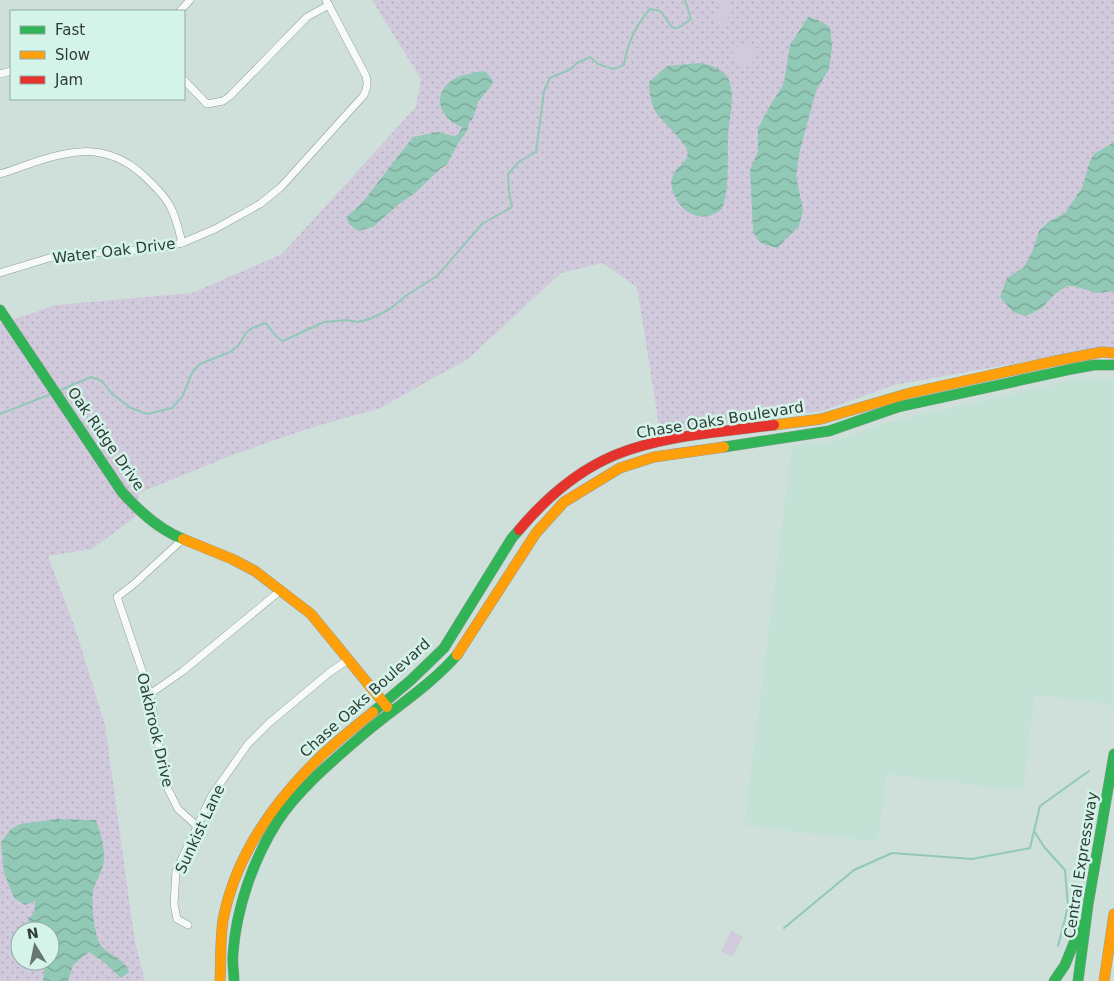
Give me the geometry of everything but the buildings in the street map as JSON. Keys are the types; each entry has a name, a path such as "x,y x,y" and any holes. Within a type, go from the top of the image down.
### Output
{"main road":[{"name":"Oak Ridge Drive","path":"0,310 122,492 142,514 175,536 232,559 255,571 312,614 392,712"},
{"name":"Chase Oaks Boulevard","path":"220,981 223,921 234,881 252,842 270,813 298,779 320,757 424,669 444,648 512,538 536,510 579,474 615,455 638,446 821,419 897,402 1038,365 1102,352 1114,353"},
{"path":"1038,365 1040,377"},
{"name":"Chase Oaks Boulevard","path":"234,981 233,955 238,921 251,876 264,846 278,821 310,782 445,669 457,655 536,533 564,502 620,468 654,457 828,431 897,402 1040,377 1094,365 1114,365"},
{"path":"758,428 760,441"},
{"path":"615,455 620,468"},
{"path":"568,483 575,495"},
{"name":"Central Expressway","path":"1078,981 1088,905 1114,754"},
{"path":"270,813 278,821"},
{"path":"1054,981 1070,953 1088,905"},
{"path":"1104,981 1114,914"}],"street":[{"path":"181,10 190,0"},
{"path":"185,81 207,104 223,101 307,17 328,3"},
{"name":"Water Oak Drive","path":"0,273 49,258 155,248 182,243 239,217 260,204 280,187 364,95 368,83 366,76 328,3"},
{"path":"0,174 65,154 88,152 109,154 134,167 161,192 175,214 182,243"},
{"name":"Oakbrook Drive","path":"183,539 134,584 116,597 150,694 165,783 178,809 197,826"},
{"path":"150,694 183,671 281,590"},
{"name":"Sunkist Lane","path":"188,925 177,920 174,904 176,871 212,795 248,744 269,723 330,672 348,660"}],"shaded area":[{"path":"372,0 1114,0 1114,349 1102,348 894,385 822,411 660,432 637,287 602,263 561,273 468,359 380,408 307,429 230,456 139,493 135,517 92,549 48,556 76,631 105,725 135,942 145,981 0,981 0,324 56,305 192,293 282,254 416,107 421,79"},
{"path":"722,0 730,0 732,11 726,22 716,25 714,17 720,8"},
{"path":"737,47 754,47 755,56 751,65 745,66 734,58 732,50"},
{"path":"1114,379 1113,705 1035,695 1023,791 887,774 878,842 744,825 792,446 834,441 885,423 1074,380"},
{"path":"731,931 743,937 732,957 721,951"}],"water":[{"path":"808,17 830,27 832,47 829,69 816,91 800,150 796,176 803,210 799,226 777,248 759,241 753,230 750,170 758,151 758,128 784,83 790,45"},
{"path":"700,63 713,66 727,76 732,95 725,200 722,209 704,217 694,215 686,210 679,203 672,189 674,174 685,160 687,150 654,108 651,101 649,82 667,66"},
{"path":"486,72 493,81 478,102 473,119 469,122 467,131 457,145 447,165 441,168 415,193 399,204 373,227 358,231 349,224 346,217 365,199 413,137 438,132 454,136 458,135 462,127 447,117 442,110 440,103 441,95 449,82 467,74"},
{"path":"1114,142 1114,291 1097,293 1074,286 1067,286 1055,294 1042,308 1026,316 1013,312 1000,297 1007,278 1024,267 1032,252 1039,231 1048,222 1065,213 1082,188 1094,154"},
{"path":"57,819 96,820 104,859 92,896 95,926 99,943 122,962 129,972 121,978 104,962 89,952 73,965 68,981 43,981 44,971 60,971 60,921 28,921 34,913 35,901 25,905 14,898 4,873 1,842 11,829 20,824"}],"waterway":[{"path":"58,391 91,377 102,381 112,394 131,408 147,414 172,408 182,397 193,371 200,364 230,352 238,346 246,333 252,328 266,323 276,336 283,341 324,322 346,320 358,322 370,319 390,309 407,295 437,276 482,224 512,207 508,174 520,161 536,152 544,91 550,78 571,69 577,63 590,57 598,64 613,69 624,65 632,36 650,9 660,11 673,27 679,27 691,19 685,0"},
{"path":"0,414 51,394"},
{"path":"784,928 854,870 892,853 972,859 1030,848 1040,806 1089,771"},
{"path":"1034,831 1045,848 1065,870 1068,907 1058,946"}],"traffic: fast":[{"path":"0,310 122,492 150,519 165,530 183,539"},
{"path":"724,447 829,431 898,407 1072,369 1094,365 1114,365"},
{"path":"373,712 411,680 444,648 512,538 519,530"},
{"path":"234,981 233,954 235,937 247,885 260,852 285,810 326,767 434,678 457,655"},
{"path":"1078,981 1088,905 1114,754"},
{"path":"1054,981 1065,965 1081,925"}],"traffic: slow":[{"path":"774,425 821,419 910,393 1055,361 1102,352 1114,353"},
{"path":"457,655 536,533 564,502 620,468 654,457 724,447"},
{"path":"183,539 232,559 255,571 311,614 387,707"},
{"path":"220,981 223,920 229,897 246,853 271,813 301,776 331,747 373,712"},
{"path":"1104,981 1114,914"}],"traffic: jam":[{"path":"519,530 562,487 588,469 615,455 634,448 673,439 774,425"}]}
